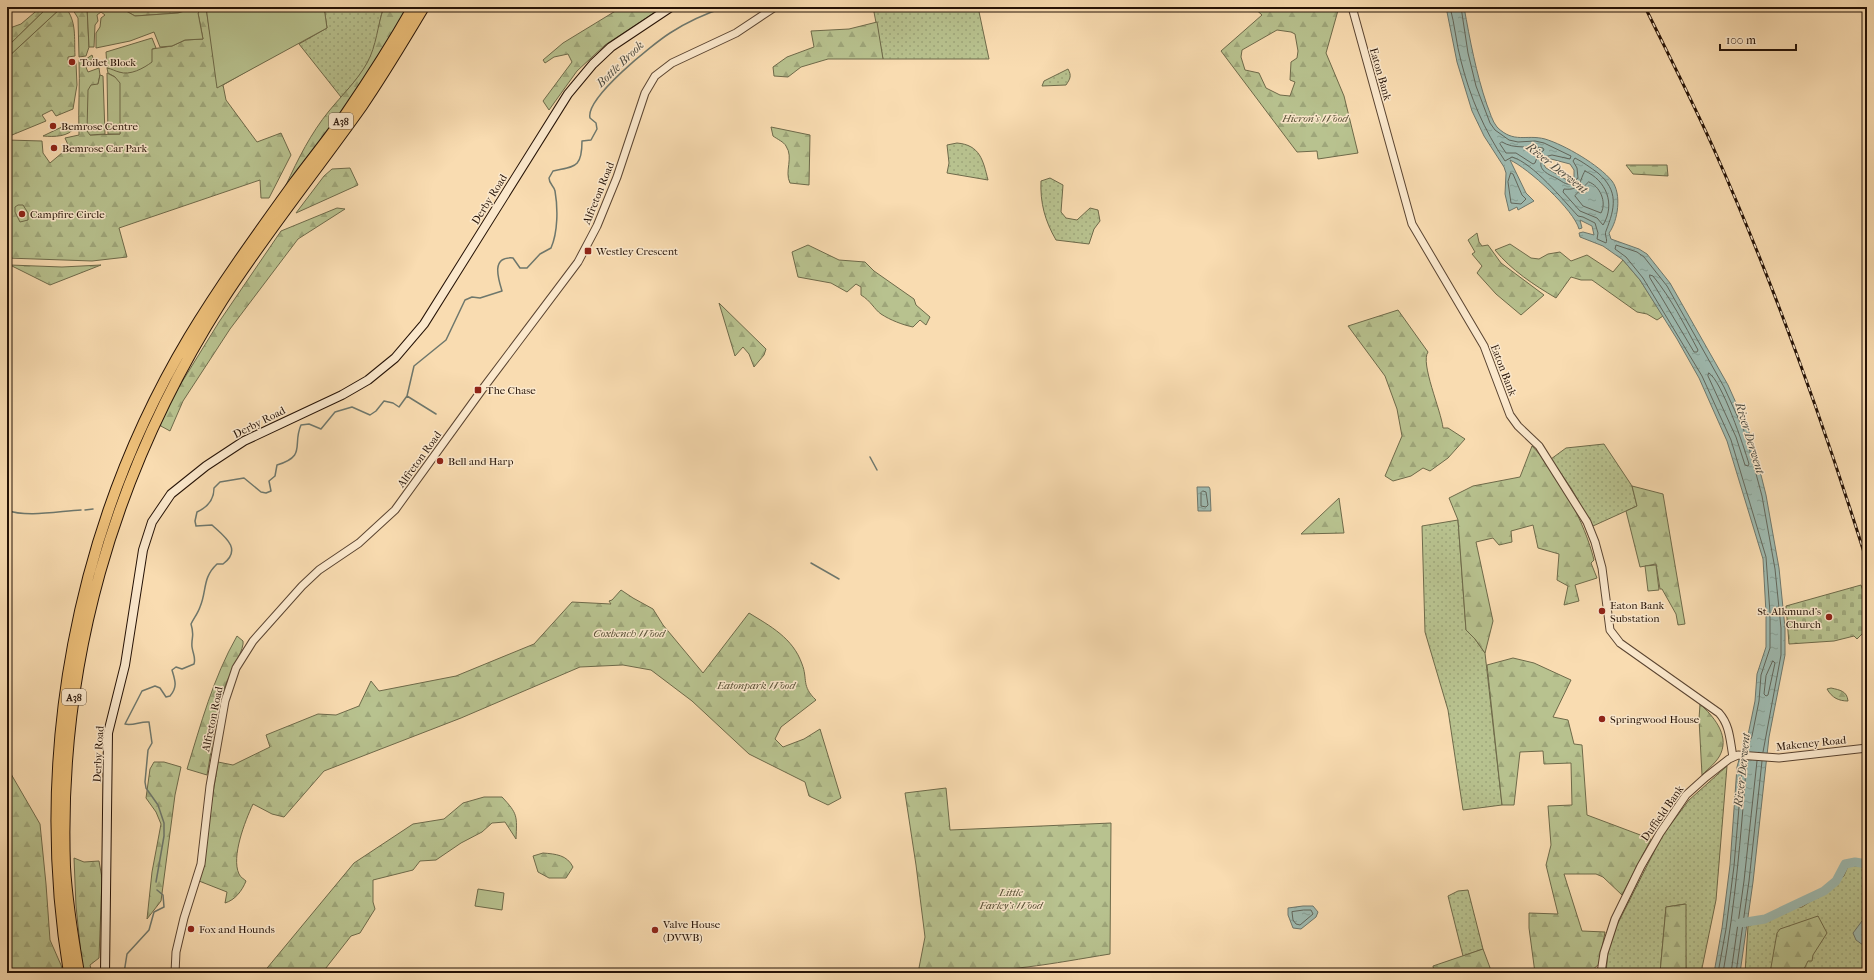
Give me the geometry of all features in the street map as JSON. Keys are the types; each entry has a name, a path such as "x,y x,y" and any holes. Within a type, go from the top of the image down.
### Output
{"highway":[{"name":"A38","path":"79,973 70,920 66,868 69,735 80,657 95,588 128,485 150,431 199,338 265,232 344,116 414,7"},
{"name":"A38","path":"69,973 59,888 57,796 60,736 71,655 85,588 119,482 147,417 188,338 253,240 276,225 363,104 424,7"}],"main road":[{"name":"Derby Road","path":"105,973 108,733 125,665 143,550 149,528 156,515 177,488 221,455 244,441 349,391 368,380 395,358 424,324 573,89 593,64 611,48 670,7"}],"street":[{"name":"Alfreton Road","path":"175,973 176,952 184,918 201,864 210,786 225,701 236,668 254,641 302,586 319,570 359,542 395,510 484,387 578,262 609,197 645,93 655,76 672,63 736,33 775,7"},
{"name":"Eaton Bank","path":"1352,7 1415,230 1484,346 1510,415 1518,426 1538,446 1586,522 1598,554 1603,573 1606,607 1612,634 1620,642 1706,702 1722,716 1729,729 1736,756"},
{"name":"Makeney Road","path":"1736,756 1776,758 1867,748"},
{"name":"Duffield Bank","path":"1601,973 1604,953 1615,919 1641,866 1660,833 1686,795 1706,777 1736,756"}],"green space":[{"path":"41,7 48,7 7,47 7,29 21,24"},
{"path":"48,7 62,7 7,58 7,47"},
{"path":"62,7 65,7 69,12 74,30 75,56 68,57 68,63 76,63 77,85 73,109 56,116 52,110 42,115 46,121 12,135 7,135 7,58"},
{"path":"71,7 87,7 89,47 86,56 79,57 78,18"},
{"path":"87,7 119,7 135,16 178,13 198,7 200,11 198,13 203,39 185,40 172,46 160,47 154,32 130,41 96,48 96,33 100,27 101,18 105,15 101,12 97,15 98,21 95,25 94,47 89,47"},
{"path":"119,7 195,7 178,13 135,16"},
{"path":"198,7 206,7 210,34 324,27 223,85 226,100 257,142 281,133 291,155 269,198 261,198 260,180 119,228 127,257 92,261 7,258 7,140 42,141 43,153 50,163 69,147 65,138 79,135 79,60 86,59 92,55 93,58 85,65 88,72 99,68 100,75 90,135 120,134 119,108 115,77 108,73 107,68 115,69 120,72 152,49 172,46 185,40 203,39 198,13 200,11"},
{"path":"206,7 324,7 327,28 217,88"},
{"path":"324,7 384,7 376,44 370,59 357,79 341,97 299,44 327,28"},
{"path":"384,7 408,7 389,42 349,105 286,185 316,128 354,82 367,63 373,49"},
{"path":"622,7 663,7 605,45 577,71 549,110 543,101 572,62 568,54 554,57 545,63 543,60 563,43"},
{"path":"873,7 978,7 989,59 883,59"},
{"name":"Hieron's Wood","path":"1253,7 1339,7 1326,53 1344,96 1358,153 1318,159 1317,151 1297,152 1221,51 1262,15","holes":["1277,30 1295,34 1298,51 1297,58 1291,62 1290,80 1295,82 1290,96 1280,95 1266,88 1259,73 1245,70 1241,57 1242,50"]},
{"path":"877,22 883,59 828,59 801,67 788,77 774,76 773,67 787,57 814,47 811,31 849,29"},
{"path":"152,38 156,48 152,49 152,62 149,64 137,71 128,73 107,68 106,52"},
{"path":"1068,69 1070,77 1066,85 1042,86 1044,81"},
{"path":"107,73 115,77 120,83 120,134 108,134"},
{"path":"100,75 103,76 105,134 90,135 87,131 88,90 91,85 98,84"},
{"path":"68,124 70,129 75,127 65,135 43,136"},
{"path":"771,127 810,135 809,185 790,183 788,178 788,151 784,143 773,136"},
{"path":"957,143 965,144 976,150 982,160 988,180 947,173 949,163 947,145"},
{"path":"1626,165 1667,165 1668,176 1633,174"},
{"path":"350,168 358,185 296,213 324,176 332,169"},
{"path":"1050,178 1063,185 1061,212 1066,218 1077,220 1090,208 1098,210 1100,221 1094,229 1089,244 1056,240 1046,219 1041,197 1041,181"},
{"name":"Campfire Circle","path":"18,205 23,205 28,213 28,220 20,222 15,212 15,207"},
{"path":"337,208 345,209 298,239 230,329 183,401 170,431 159,425 177,390 219,322 281,231"},
{"path":"1477,233 1479,242 1482,246 1488,245 1501,263 1544,295 1521,315 1496,294 1477,273 1482,266 1472,254 1475,252 1468,240"},
{"path":"1510,244 1531,258 1539,259 1548,254 1560,252 1571,261 1587,255 1613,272 1623,260 1640,280 1663,316 1657,320 1647,314 1637,312 1592,280 1581,280 1571,277 1556,298 1523,277 1495,250"},
{"path":"808,245 839,260 865,262 874,271 914,299 916,305 930,317 926,325 920,320 913,327 885,316 861,295 861,287 856,284 847,292 831,283 798,277 792,252"},
{"path":"10,265 62,267 101,265 50,285"},
{"path":"719,303 766,349 764,355 754,367 749,354 743,347 735,356"},
{"path":"1398,310 1428,352 1426,358 1427,366 1443,428 1448,428 1465,439 1448,458 1430,471 1423,468 1411,476 1393,481 1385,476 1402,436 1397,409 1385,376 1348,326"},
{"path":"1604,444 1632,486 1637,506 1593,526 1571,488 1551,459 1566,448"},
{"path":"1532,446 1552,470 1578,515 1590,546 1594,560 1591,563 1597,578 1575,585 1579,601 1564,605 1568,586 1557,580 1559,554 1538,548 1533,525 1511,531 1512,542 1499,545 1493,538 1476,542 1493,621 1485,653 1475,639 1466,630 1458,520 1449,498 1473,486 1520,477"},
{"path":"1632,486 1663,494 1685,624 1678,625 1676,614 1662,589 1660,589 1656,564 1640,567 1626,511 1637,506"},
{"path":"1339,498 1344,533 1301,534"},
{"path":"1458,520 1466,630 1475,639 1485,653 1502,805 1463,810 1448,710 1425,632 1422,526"},
{"path":"1656,565 1659,590 1648,591 1645,566"},
{"path":"1861,585 1867,604 1867,636 1862,634 1857,639 1854,636 1834,641 1789,644 1786,606"},
{"name":"Coxbench Wood","path":"621,590 653,609 663,625 703,673 749,613 773,628 787,640 798,655 804,669 808,691 816,700 781,727 775,739 783,747 804,739 820,729 841,798 828,805 809,796 805,782 749,754 692,701 651,670 623,665 580,667 461,718 324,771 284,817 272,814 253,804 243,829 238,849 237,867 241,877 246,881 240,892 232,900 225,903 227,892 199,881 218,762 233,765 270,747 266,735 318,714 336,715 359,706 371,681 379,691 456,676 534,644 572,602 611,604 609,601 612,600"},
{"path":"237,636 243,641 242,649 223,692 215,727 207,775 187,769 214,685"},
{"path":"1513,658 1534,663 1571,680 1553,717 1568,720 1574,744 1582,745 1587,815 1651,839 1622,895 1603,877 1596,874 1564,874 1582,931 1605,932 1599,964 1589,973 1535,973 1529,928 1529,913 1558,914 1546,865 1551,845 1548,806 1572,805 1571,763 1544,764 1543,751 1520,752 1514,805 1502,805 1487,665"},
{"path":"1831,688 1845,693 1848,701 1839,700 1833,697 1827,689"},
{"path":"1700,704 1710,714 1718,726 1723,739 1723,746 1720,756 1702,775 1699,719"},
{"path":"154,762 164,762 181,767 175,795 161,901 147,919 152,872 161,824 156,812 146,798 150,769"},
{"path":"1727,766 1716,900 1701,973 1686,973 1685,904 1666,907 1660,973 1606,973 1608,951 1617,925 1662,836 1689,800"},
{"path":"7,767 40,824 50,940 63,973 7,973"},
{"name":"Little Farley's Wood","path":"946,788 950,830 1111,823 1110,954 1026,967 984,970 942,969 941,973 918,973 925,937 905,793"},
{"path":"484,797 502,797 511,808 514,812 516,820 516,839 505,822 492,823 482,832 461,843 436,860 420,861 413,870 373,880 373,902 375,909 360,933 351,936 322,973 263,973 354,863 413,824 444,819 463,803"},
{"path":"543,853 561,856 571,863 573,867 566,878 549,878 538,872 533,856"},
{"path":"74,858 84,862 99,861 102,878 99,958 90,965 92,973 84,973 82,964 76,906"},
{"path":"1848,866 1860,866 1867,870 1867,973 1745,973 1748,926 1775,917 1792,908 1802,907 1834,886 1844,876"},
{"path":"478,889 504,893 502,910 475,906"},
{"path":"1468,890 1483,949 1463,956 1448,896 1458,891"},
{"path":"1686,904 1686,973 1660,973 1666,907"},
{"path":"1818,916 1827,933 1813,955 1812,961 1808,961 1802,973 1770,973 1777,933 1780,929"},
{"path":"1483,949 1492,973 1434,973 1433,966"}],"water":[{"name":"River Derwent","path":"1446,7 1464,7 1480,81 1491,116 1497,127 1503,132 1515,137 1545,139 1562,146 1590,162 1612,181 1617,193 1618,207 1615,222 1609,233 1611,239 1639,249 1647,254 1670,283 1728,385 1749,432 1766,495 1779,568 1785,628 1785,655 1769,737 1753,882 1740,973 1714,973 1722,928 1730,865 1737,767 1748,735 1755,701 1757,674 1766,647 1766,613 1763,559 1727,441 1699,378 1677,339 1640,280 1623,260 1603,246 1580,237 1579,233 1583,232 1594,235 1592,226 1580,220 1582,228 1579,229 1569,211 1549,190 1528,171 1510,160 1526,193 1534,201 1518,210 1517,207 1509,211 1505,194 1506,173 1504,167 1484,136 1472,111 1457,62","holes":["1551,159 1570,164 1574,170 1574,177 1567,180 1546,168 1544,165 1546,160"]},
{"path":"1197,487 1209,487 1211,511 1198,511"},
{"path":"1313,906 1318,912 1316,917 1301,929 1293,928 1288,915 1288,908"},
{"path":"1867,920 1867,942 1863,945 1856,940 1853,933 1862,921"}],"waterway":[{"name":"Bottle Brook","path":"156,882 164,836 164,823 158,805 146,788 145,782 148,750 152,743 149,722 125,724 142,691 155,686 160,688 166,697 170,696 173,693 175,686 172,670 176,667 182,669 194,664 195,662 192,649 193,632 191,624 200,607 209,574 217,564 223,564 229,558 231,553 230,543 212,525 196,526 195,521 197,512 210,503 214,488 220,482 244,478 261,492 266,493 271,491 269,481 275,476 277,465 286,462 295,454 301,425 309,424 321,429 335,412 352,407 370,415 376,411 384,401 393,403 399,407 407,396 414,366 446,340 465,300 472,297 480,298 502,291 498,274 501,260 513,258 520,268 527,268 540,254 551,248 555,235 557,205 555,191 549,178 553,171 575,165 580,157 582,141 591,140 597,129 596,123 590,118 591,109 598,98 622,72 661,39 704,15 726,7"},
{"path":"407,396 436,414"},
{"path":"870,457 877,470"},
{"path":"85,510 93,509"},
{"path":"7,510 24,514 81,510"},
{"path":"811,563 839,579"},
{"path":"1740,923 1765,919 1824,891 1836,881 1845,864 1855,862 1867,864"},
{"name":"Bottle Brook","path":"124,973 127,954 149,930 154,912 164,907 163,895 157,890"}],"railway":[{"path":"1645,7 1708,135 1738,204 1798,356 1834,459 1867,562"}],"place":[{"name":"Toilet Block","path":"72,62"},
{"name":"Bemrose Centre","path":"53,126"},
{"name":"Bemrose Car Park","path":"54,148"},
{"name":"Campfire Circle","path":"22,214"},
{"name":"Westley Crescent","path":"588,251"},
{"name":"The Chase","path":"478,390"},
{"name":"Bell and Harp","path":"440,461"},
{"name":"Eaton Bank Substation","path":"1602,611"},
{"name":"St. Alkmund's Church","path":"1829,617"},
{"name":"Springwood House","path":"1602,719"},
{"name":"Fox and Hounds","path":"191,929"},
{"name":"Valve House (DVWB)","path":"655,930"}],"park label":[{"name":"Eatonpark Wood","path":"756,685"}]}
